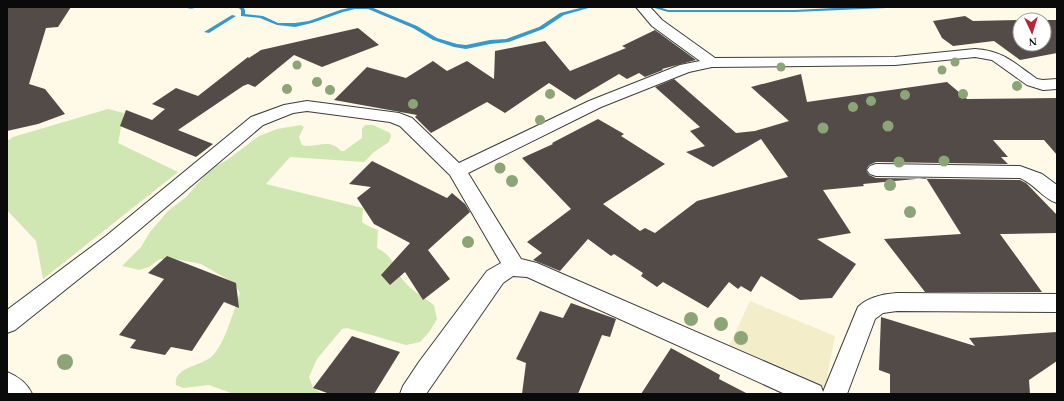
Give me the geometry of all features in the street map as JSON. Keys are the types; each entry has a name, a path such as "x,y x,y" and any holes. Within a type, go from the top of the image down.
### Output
{"street":[{"path":"643,7 657,23 712,63"},
{"path":"457,171 595,104 685,68 712,63 894,61 975,52 991,54 997,57 1032,82 1043,85 1057,84"},
{"path":"7,323 113,242 256,121 290,108 307,106 393,117 406,122 457,171 514,266"},
{"path":"876,170 1020,172 1037,178 1057,196"},
{"path":"412,394 495,278 504,270 514,266 530,269 812,394"},
{"path":"835,394 866,314 870,308 881,304 897,302 1057,303"},
{"path":"7,384 20,394"}],"shaded area":[{"path":"750,301 835,336 825,388 729,346"}],"green space":[{"path":"108,109 124,113 118,143 178,172 43,279 36,241 7,210 7,141 13,137"},
{"path":"301,125 304,127 299,137 302,145 313,146 327,144 336,147 341,151 344,151 362,138 362,129 365,125 373,125 390,133 391,136 389,142 374,152 364,162 290,157 266,184 363,208 362,222 378,230 377,248 388,255 400,276 407,284 434,305 437,319 430,331 420,342 406,345 347,328 342,329 317,359 309,377 313,388 323,394 234,394 209,385 183,388 176,385 178,375 188,368 210,358 220,345 228,328 240,293 234,283 201,264 174,259 160,259 149,267 139,270 122,266 141,247 150,232 168,211 186,197 214,167 227,160 259,136 277,129"}],"building":[{"path":"7,7 71,7 58,27 46,28 29,84 45,89 65,114 38,124 7,131"},
{"path":"965,16 973,21 1012,20 1012,52 1052,52 1052,20 1057,20 1057,53 1020,60 994,41 953,46 942,38 933,21"},
{"path":"358,28 379,45 322,67 294,55 255,87 248,84 243,86 178,130 213,144 196,157 120,126 126,110 152,120 165,109 152,104 176,88 198,96 248,57 249,58 261,50"},
{"path":"655,30 696,60 662,69 663,70 645,77 639,73 627,79 619,74 575,100 549,83 505,113 487,102 431,133 415,117 417,115 334,100 367,67 406,78 433,61 447,71 467,61 494,79 495,51 545,41 570,71 626,48 622,46"},
{"path":"801,74 807,102 947,82 967,99 1057,98 1057,155 1044,140 993,140 1008,157 1001,157 1008,164 876,162 869,165 866,170 869,175 876,178 920,179 863,184 864,186 823,190 851,233 817,239 856,264 832,298 800,300 761,276 751,292 741,286 738,289 729,282 708,308 663,282 657,287 641,276 643,273 614,254 611,256 588,239 560,271 533,260 542,253 527,242 571,209 522,158 553,144 552,143 598,119 624,134 621,136 665,164 603,204 640,231 645,228 655,233 697,201 788,177 761,139 713,167 686,152 705,146 690,131 700,127 655,87 674,79 736,133 755,131 789,121 751,87"},
{"path":"372,161 447,198 452,193 465,204 470,212 428,250 450,279 423,300 405,272 390,285 381,275 410,243 374,224 357,198 371,187 349,184"},
{"path":"926,179 1020,180 1026,183 1057,215 1057,233 1000,234 1042,292 925,292 884,239 961,234"},
{"path":"167,256 236,283 239,308 224,302 192,351 171,347 165,355 130,348 136,340 119,335 164,279 148,273"},
{"path":"571,303 616,319 610,337 602,335 578,394 522,394 526,363 516,359 540,311 563,318"},
{"path":"881,317 975,346 969,338 1057,332 1057,361 1029,380 1030,394 890,394 890,374 879,370"},
{"path":"352,336 400,352 374,394 330,394 313,388"},
{"path":"671,348 720,375 719,379 748,394 641,394"}],"waterway":[{"path":"240,7 243,10 243,15 261,17 277,24 295,25 310,22 355,8 369,8 415,27 435,39 456,46 466,47 490,42 507,41 541,28 562,14 590,7"},
{"path":"653,7 668,11 795,11 886,7"},
{"path":"207,32 234,16"}]}
